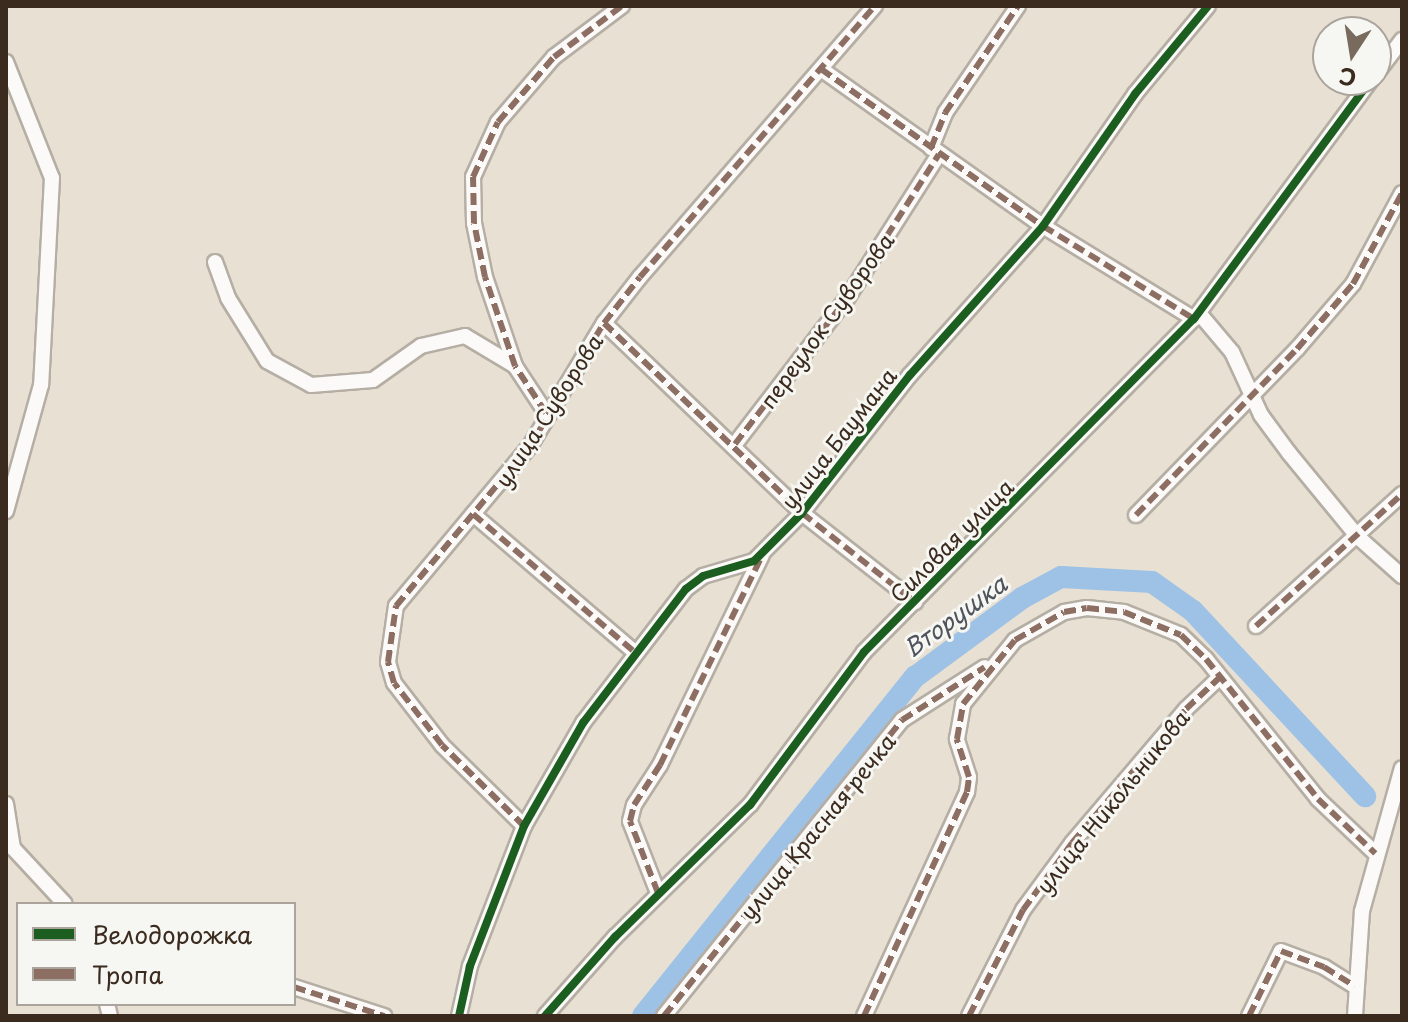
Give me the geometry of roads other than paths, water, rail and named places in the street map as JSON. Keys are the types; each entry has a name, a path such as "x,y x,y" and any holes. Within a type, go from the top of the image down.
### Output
{"street":[{"path":"546,413 515,366 485,277 474,223 473,177 498,122 554,57 622,6"},
{"name":"улица Суворова","path":"524,826 433,735 394,683 388,662 396,606 530,446 546,413 604,323 875,6"},
{"name":"переулок Суворова","path":"735,444 848,297 935,151 945,113 1018,6"},
{"name":"улица Баумана","path":"658,893 630,821 634,805 660,765 762,555 802,513 910,375 1043,226 1135,94 1208,6"},
{"path":"6,62 52,178 41,385 6,511"},
{"path":"821,69 1043,226 1196,316 1232,352 1261,415 1358,537 1402,576"},
{"name":"Силовая улица","path":"545,1016 658,893 680,877 750,805 864,652 1196,316 1359,96"},
{"path":"1136,515 1253,395 1353,284 1402,193"},
{"path":"215,262 228,298 267,361 311,385 373,380 421,346 465,336 515,366"},
{"path":"604,323 735,444 802,513 915,602"},
{"path":"1256,626 1402,494"},
{"path":"473,514 636,653"},
{"name":"улица Баумана","path":"459,1016 470,966 524,826 583,723 686,589 703,576 762,555"},
{"path":"864,1016 961,811 969,777 957,739 963,704 992,663 1041,622 1087,608 1147,619 1181,635 1318,799 1375,853"},
{"name":"улица Красная речка","path":"664,1016 902,720 992,663"},
{"name":"улица Никольникова","path":"969,1016 1023,910 1072,843 1186,709 1219,678"},
{"path":"1355,1016 1362,911 1375,853 1402,768"},
{"path":"6,804 13,848 63,902"},
{"path":"1249,1016 1281,951 1324,967 1355,986"},
{"path":"296,988 384,1016"}],"waterway":[{"name":"Вторушка","path":"643,1016 915,677 1022,598 1061,577 1152,582 1193,611 1365,796"}]}
